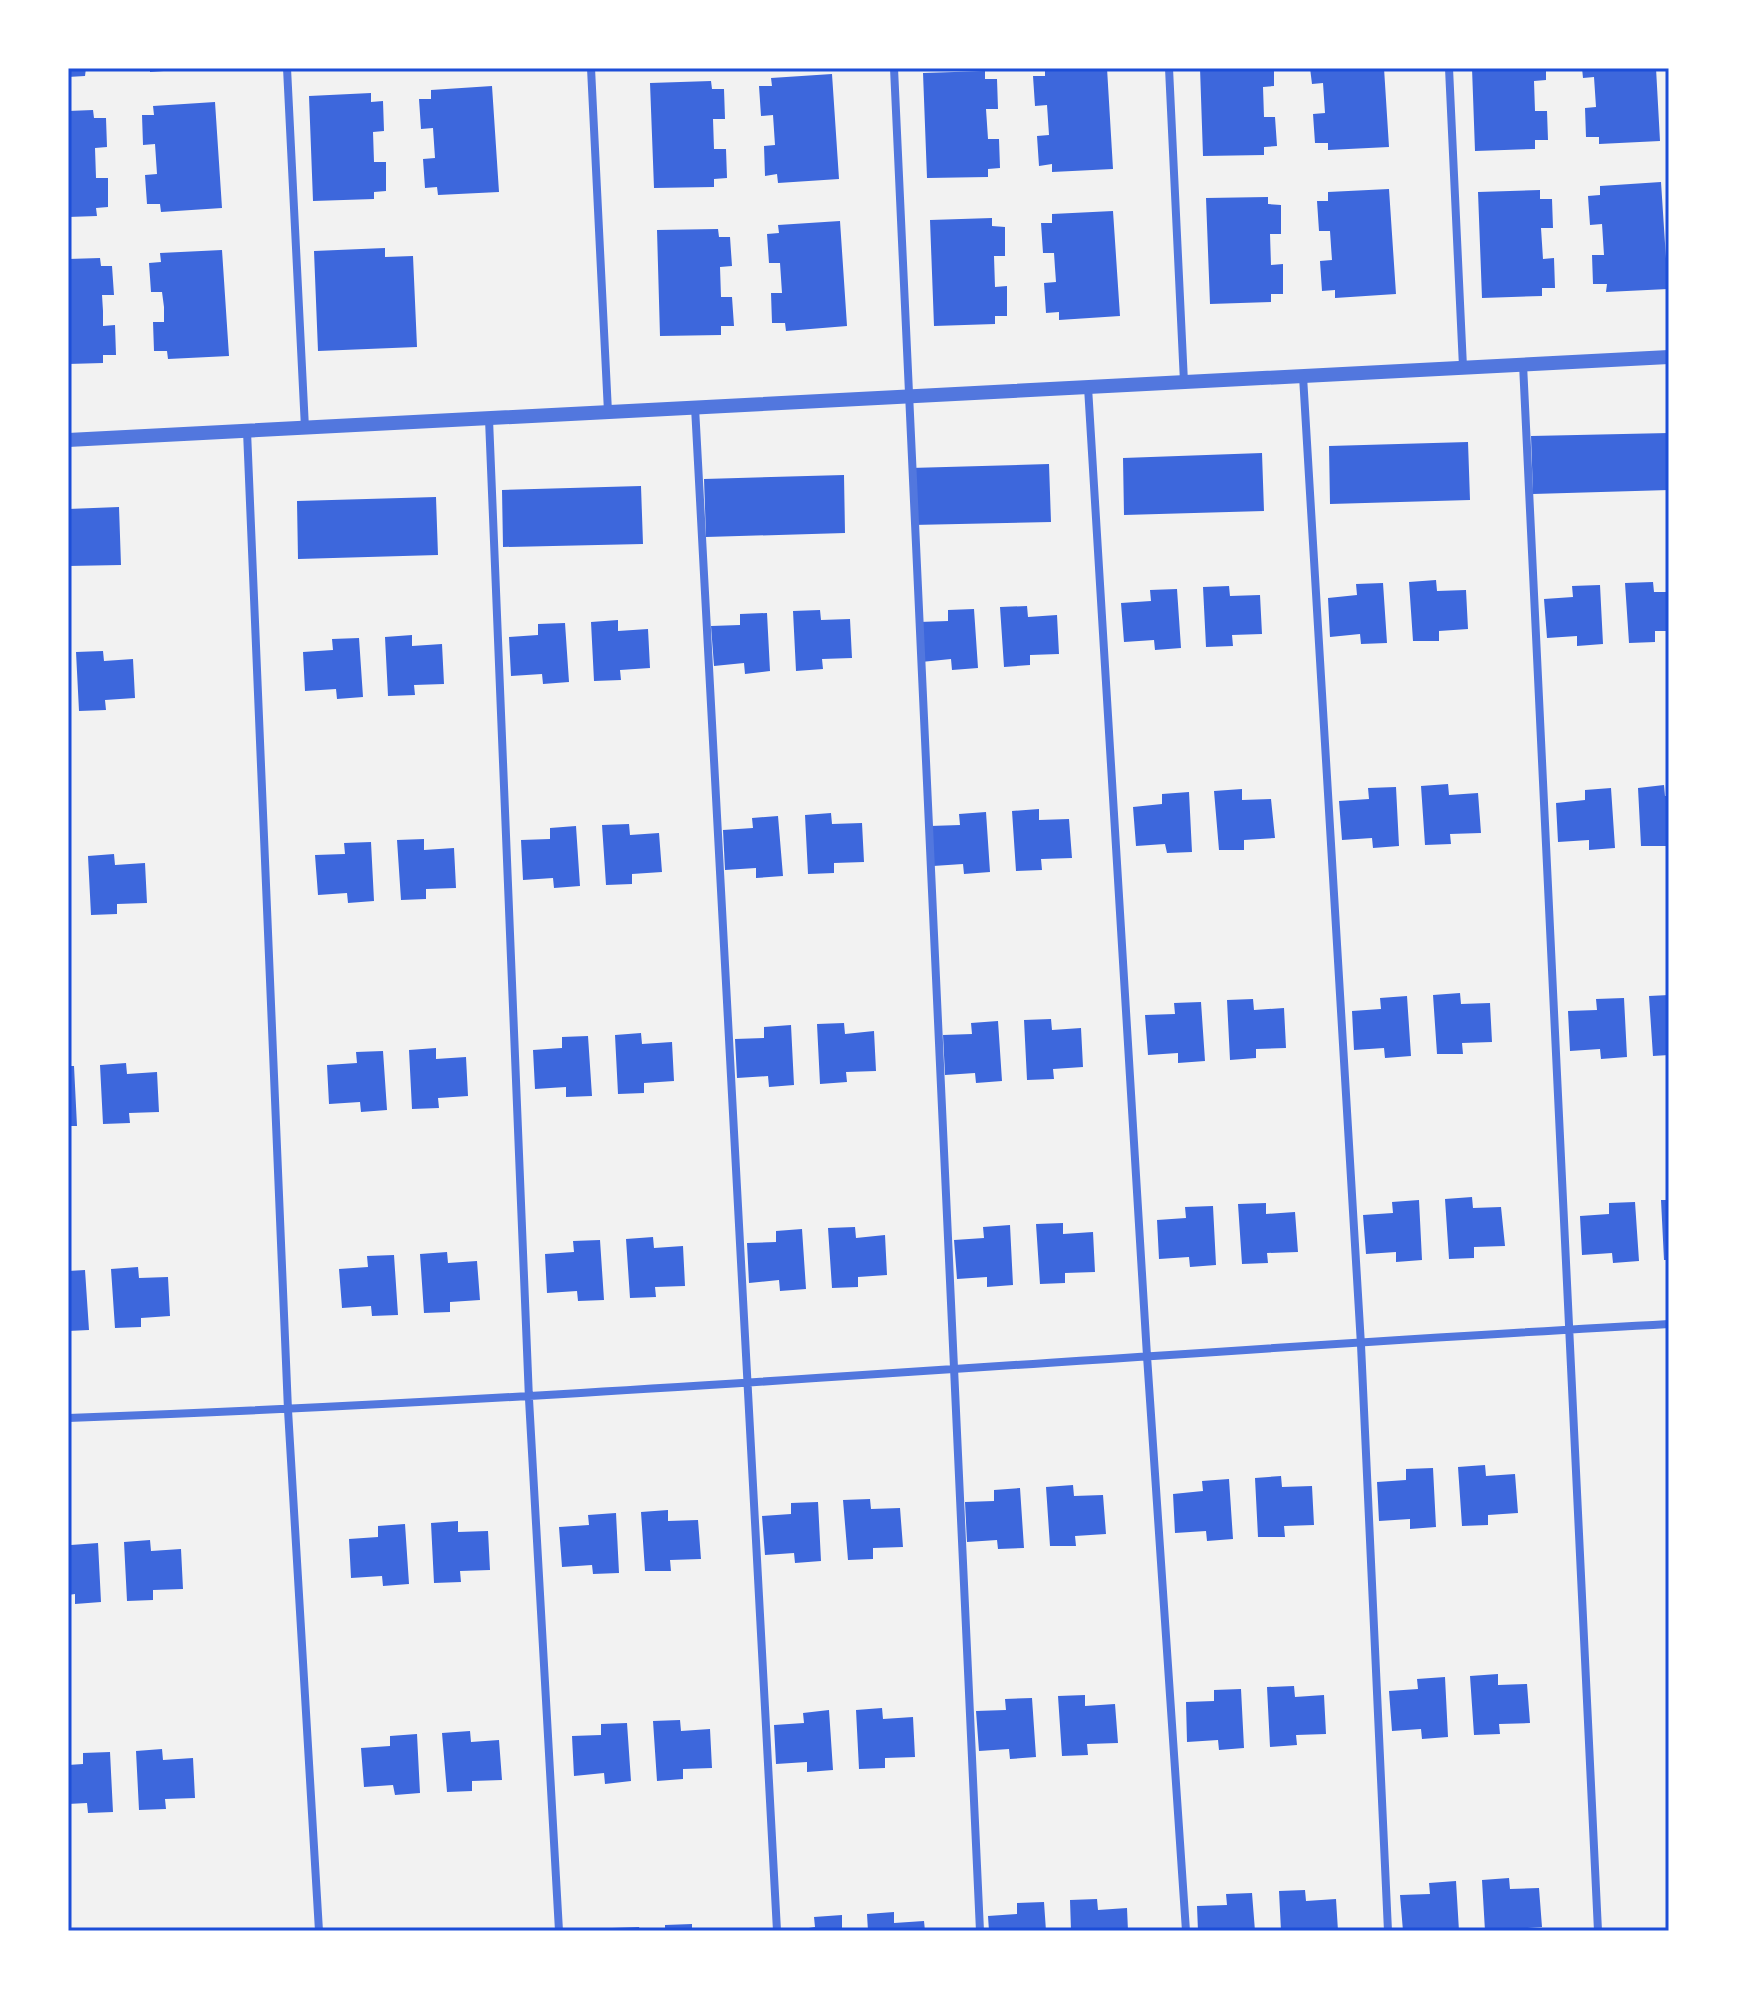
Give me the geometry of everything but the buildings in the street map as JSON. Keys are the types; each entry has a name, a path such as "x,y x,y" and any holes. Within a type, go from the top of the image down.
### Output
{"street":[{"path":"287,68 305,428"},
{"path":"591,68 608,412"},
{"path":"894,68 980,1931"},
{"path":"1169,68 1184,382"},
{"path":"1449,68 1463,367"},
{"path":"68,440 1669,357"},
{"path":"1523,364 1598,1931"},
{"path":"1303,376 1361,1345 1388,1931"},
{"path":"1088,387 1147,1356 1186,1931"},
{"path":"695,407 777,1931"},
{"path":"489,419 529,1399 559,1931"},
{"path":"247,431 288,1410 319,1931"},
{"path":"68,1418 529,1399 750,1385 954,1367 1361,1345 1669,1324"}]}
